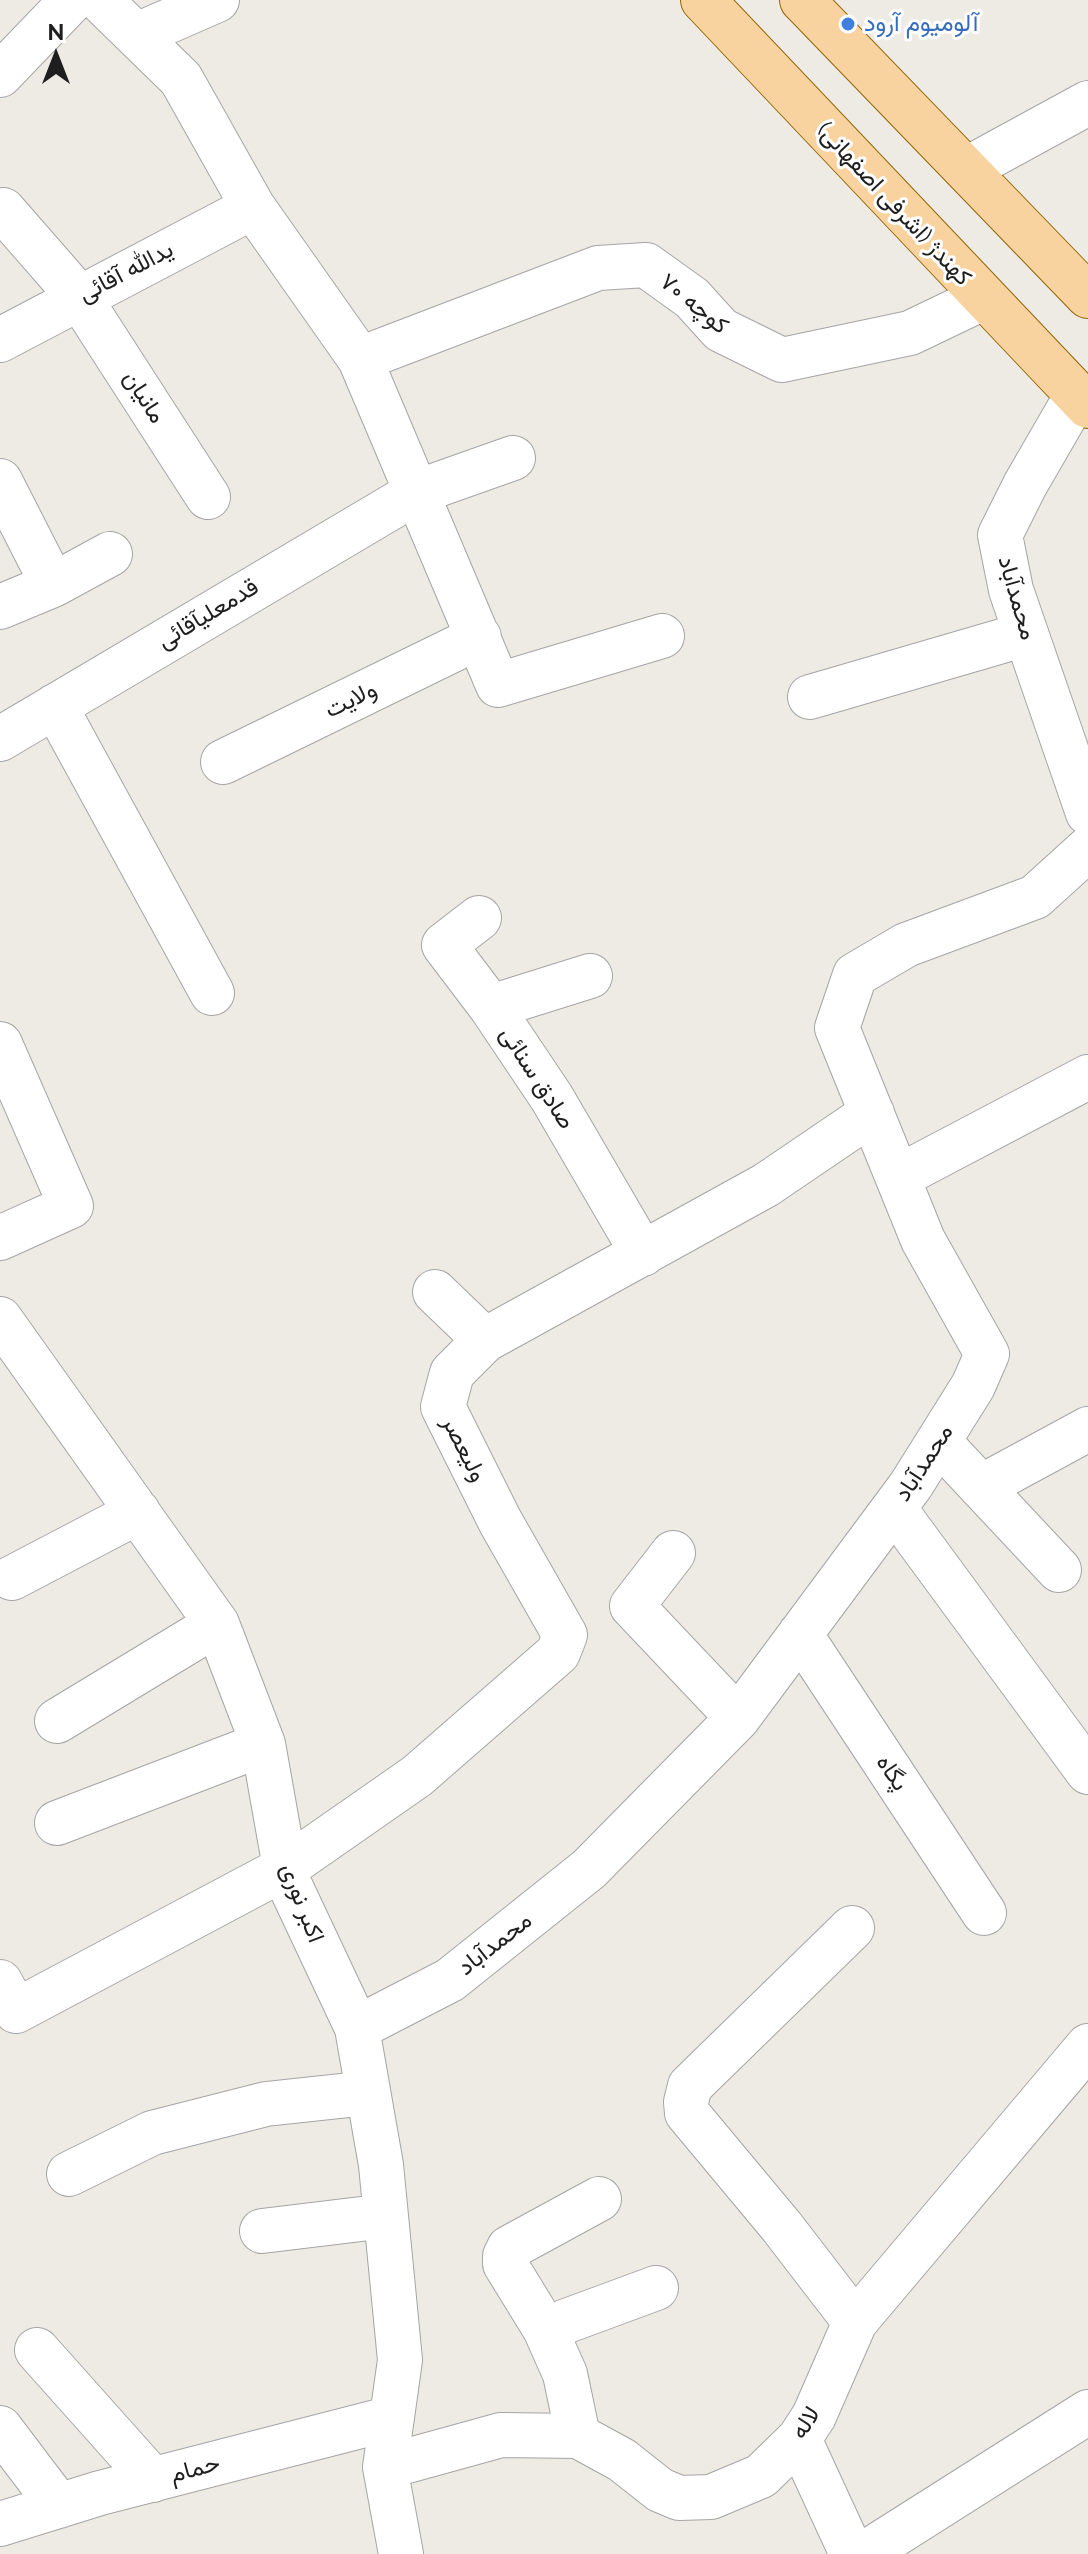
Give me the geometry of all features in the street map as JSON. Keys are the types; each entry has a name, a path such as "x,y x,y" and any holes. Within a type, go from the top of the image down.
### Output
{"main road":[{"name":"کهندژ (اشرفی اصفهانی)","path":"703,0 1082,400"},
{"path":"802,0 1088,296"}],"street":[{"path":"0,75 72,0"},
{"path":"100,0 181,79 253,207 360,359 498,685 662,636"},
{"path":"137,35 217,0"},
{"path":"967,169 1088,103"},
{"name":"یدالله آقائی","path":"0,340 253,207"},
{"name":"مانیان","path":"3,210 79,297 208,497"},
{"name":"کوچه ۷۰","path":"360,359 598,268 646,265 692,298 721,330 782,360 910,333 983,298"},
{"name":"محمدآباد","path":"1082,400 1000,535 1011,590 1088,813"},
{"name":"قدمعلیآقائی","path":"0,739 417,492 513,458"},
{"path":"0,481 53,585"},
{"path":"0,607 53,585 110,554"},
{"path":"810,697 1026,634"},
{"name":"ولایت","path":"223,762 479,637"},
{"path":"55,706 212,993"},
{"name":"محمدآباد","path":"357,2028 450,1980 589,1869 738,1718 894,1508 939,1442 973,1386 987,1354 923,1240 837,1028 855,975 906,945 1035,897 1088,849"},
{"name":"صادق سنائی","path":"479,918 444,945 491,1007 552,1098 643,1254"},
{"path":"491,1007 590,976"},
{"path":"0,1044 71,1206 0,1238"},
{"path":"898,1177 1088,1077"},
{"name":"ولیعصر","path":"0,1982 16,2011 285,1868 417,1776 558,1653 565,1635 500,1521 443,1407 452,1373 485,1340 766,1185 872,1113"},
{"path":"435,1292 485,1340"},
{"name":"اکبر نوری","path":"0,1319 217,1624 263,1744 287,1879 357,2028 381,2165 400,2360 385,2467 401,2554"},
{"path":"981,1487 1088,1429"},
{"path":"939,1442 1059,1570"},
{"path":"894,1508 1088,1772"},
{"path":"12,1578 138,1512"},
{"path":"673,1553 632,1606 738,1718"},
{"path":"57,1721 217,1624"},
{"name":"پگاه","path":"800,1634 984,1913"},
{"path":"57,1823 263,1744"},
{"path":"852,1928 690,2086 686,2102 687,2113 782,2227 855,2322"},
{"name":"لاله","path":"385,2467 501,2435 578,2436 622,2460 660,2490 679,2498 711,2497 761,2476 799,2439 814,2416 855,2322 1088,2046"},
{"path":"69,2174 152,2133 266,2104 368,2093"},
{"path":"578,2436 565,2374 545,2329 505,2264 505,2256 509,2248 599,2199"},
{"path":"262,2231 386,2216"},
{"path":"545,2329 656,2288"},
{"path":"37,2350 153,2480"},
{"path":"864,2554 1088,2412"},
{"name":"حمام","path":"0,2524 153,2480 392,2418"},
{"path":"0,2428 59,2506"},
{"path":"799,2439 852,2554"}],"place":[{"name":"آلومیوم آرود","path":"848,24"}]}
